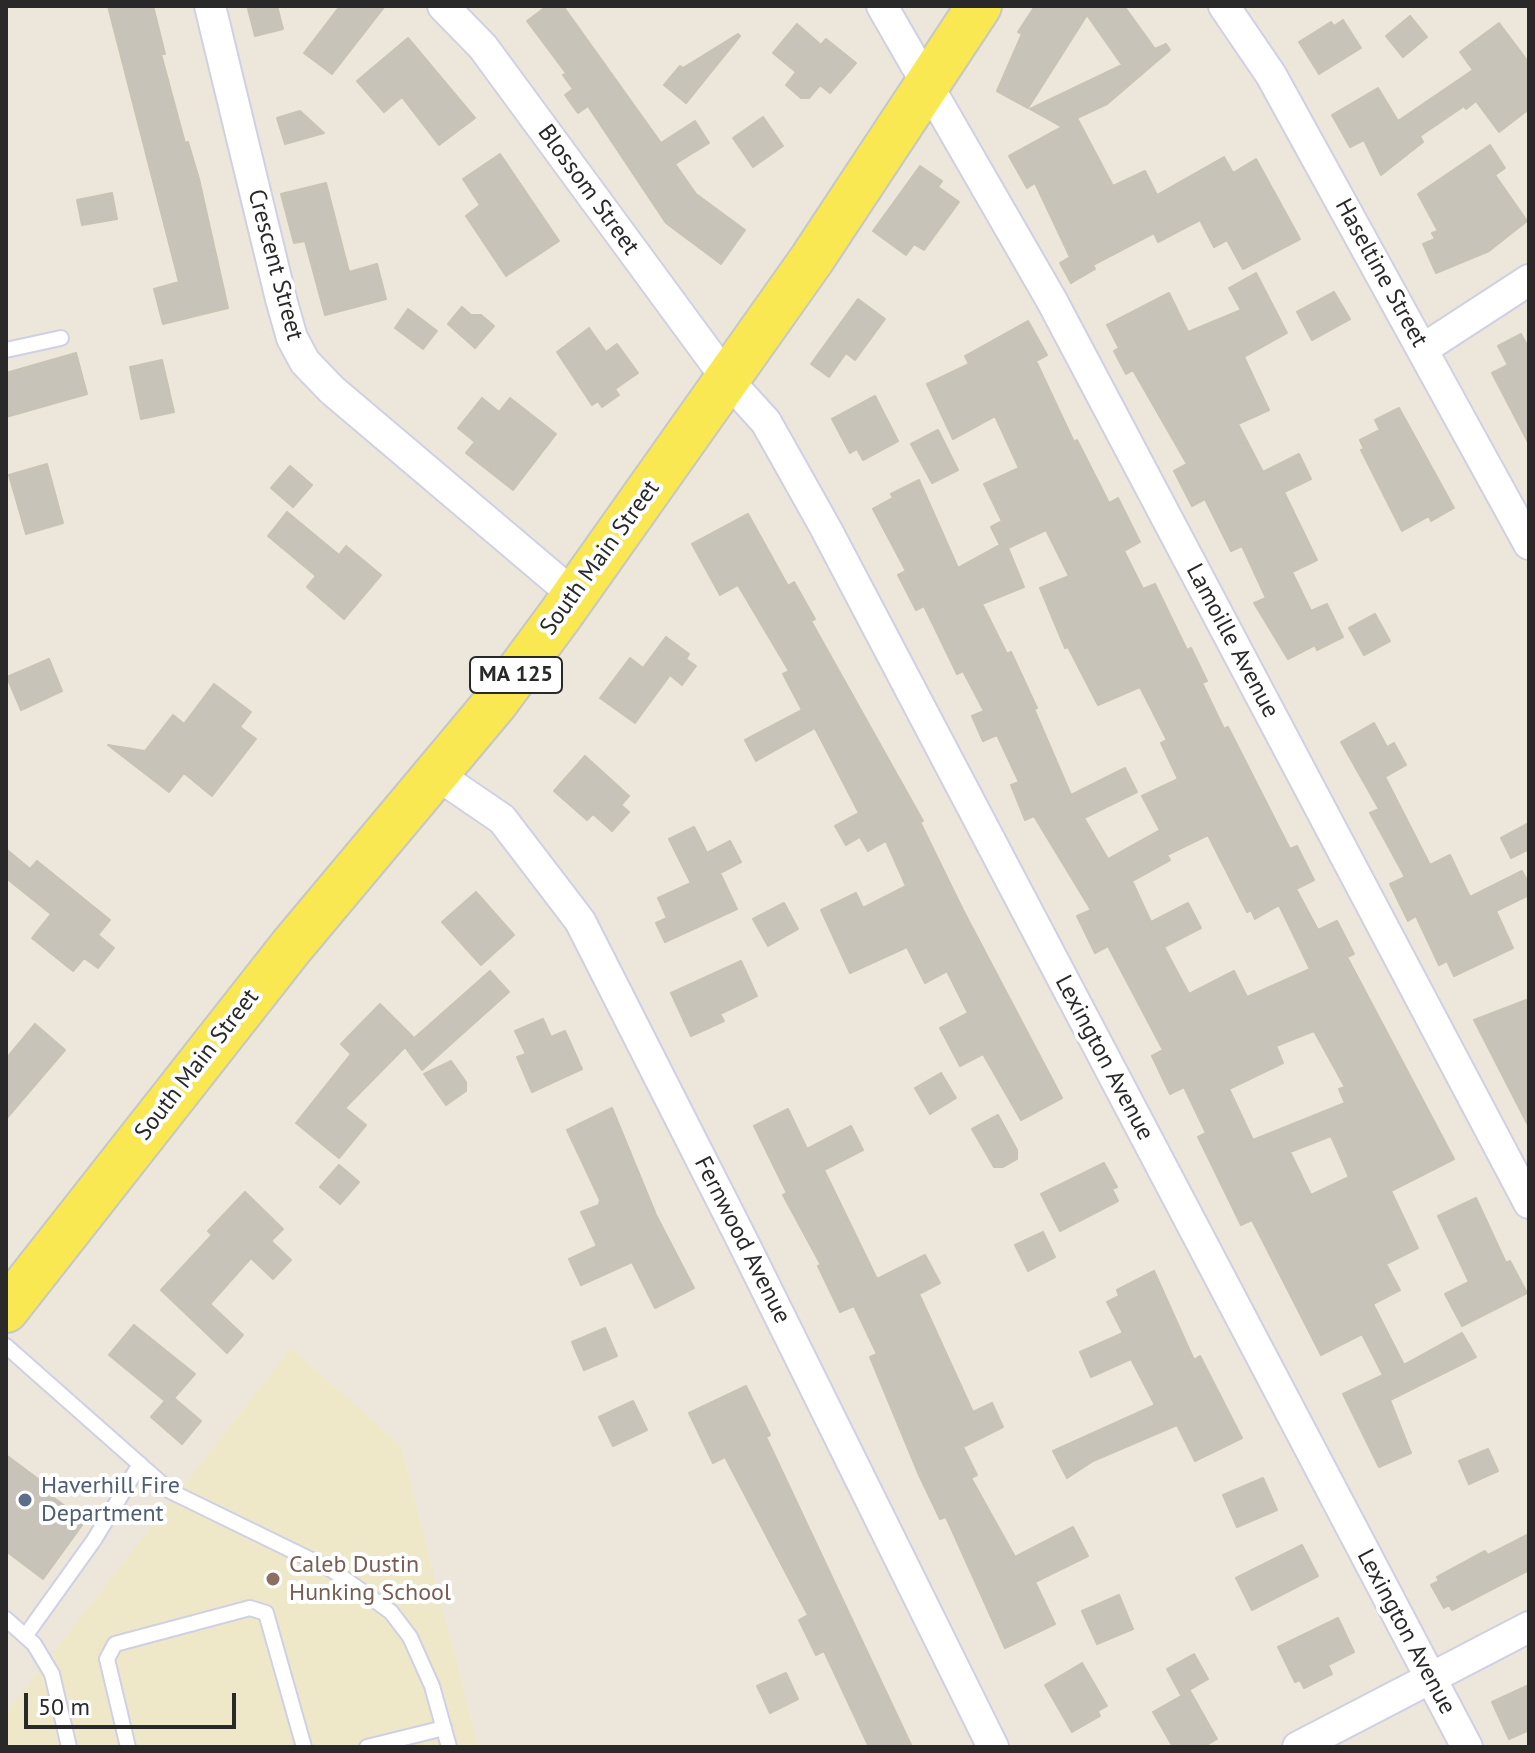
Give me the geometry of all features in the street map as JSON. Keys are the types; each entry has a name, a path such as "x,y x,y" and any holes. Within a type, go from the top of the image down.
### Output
{"main road":[{"name":"South Main Street","path":"6,1310 282,958 496,702 727,379 979,6"}],"street":[{"name":"Crescent Street","path":"210,6 281,299 292,338 305,362 332,390 574,595"},
{"name":"Blossom Street","path":"443,6 483,47 727,379"},
{"name":"Lamoille Avenue","path":"882,6 1059,315 1529,1203"},
{"name":"Haseltine Street","path":"1224,6 1271,75 1529,544"},
{"path":"1423,349 1529,280"},
{"name":"Lexington Avenue","path":"727,379 766,422 825,527 1467,1747"},
{"name":"Fernwood Avenue","path":"436,774 502,819 580,921 993,1747"},
{"path":"1298,1747 1529,1627"}],"lane":[{"path":"6,350 61,338"},
{"path":"6,1346 170,1491 332,1570 391,1612 410,1637 432,1686 449,1747"},
{"path":"26,1635 94,1540 140,1464"},
{"path":"128,1747 107,1659 115,1644 250,1608 266,1613 304,1747"},
{"path":"6,1619 26,1635 52,1674 69,1747"},
{"path":"367,1747 444,1728"}],"shaded area":[{"name":"Caleb Dustin Hunking School","path":"291,1348 401,1446 478,1747 6,1747 6,1713"}],"building":[{"path":"108,6 153,6 165,54 161,54 185,143 188,142 199,179 228,308 163,324 154,289 179,282"},
{"path":"277,6 283,29 255,36 248,9"},
{"path":"340,6 385,6 332,74 304,53"},
{"path":"547,6 563,6 661,143 695,121 709,143 675,164 696,194 745,230 721,264 666,223 588,106 578,113 565,95 573,89 563,75 566,73 527,21"},
{"path":"1035,6 1124,6 1155,49 1166,44 1170,50 1107,104 1077,118 1113,186 1145,171 1157,195 1224,157 1233,173 1256,159 1300,239 1243,269 1227,240 1214,247 1200,220 1158,242 1154,233 1093,265 1095,269 1071,283 1060,263 1070,257 1035,183 1027,188 1009,156 1062,127 1030,109 1122,65 1087,15 1028,108 997,91 1022,34 1018,32"},
{"path":"1410,16 1427,37 1403,57 1386,36"},
{"path":"1343,20 1361,48 1319,74 1299,42 1331,22 1334,26"},
{"path":"1499,23 1529,63 1529,109 1499,132 1476,101 1466,109 1464,106 1420,136 1423,142 1381,175 1364,140 1350,147 1332,115 1378,88 1398,121 1473,70 1460,52"},
{"path":"797,24 821,45 826,39 856,63 830,93 820,85 809,98 801,98 786,85 796,72 773,53"},
{"path":"738,34 740,36 686,103 664,85 680,66 683,68"},
{"path":"408,38 475,118 439,145 402,97 384,112 357,81"},
{"path":"300,111 324,133 285,144 277,118"},
{"path":"763,117 783,146 753,167 733,138"},
{"path":"1490,145 1505,168 1495,175 1527,221 1489,251 1436,273 1423,244 1435,239 1432,233 1438,231 1418,194"},
{"path":"500,154 559,241 506,276 466,216 480,205 463,179"},
{"path":"920,166 942,181 938,187 959,202 924,250 914,244 906,255 873,231"},
{"path":"326,183 349,272 377,264 386,299 325,315 305,241 294,243 281,194"},
{"path":"112,193 117,219 82,225 77,200"},
{"path":"1256,273 1287,333 1244,357 1269,410 1238,424 1263,472 1299,454 1311,479 1284,492 1317,560 1292,572 1311,611 1327,604 1343,637 1317,650 1315,645 1288,659 1254,603 1266,598 1242,546 1231,551 1205,499 1192,506 1174,471 1187,464 1133,370 1126,374 1114,351 1119,348 1107,325 1169,293 1188,332 1241,310 1229,288"},
{"path":"1334,292 1350,319 1312,340 1297,312"},
{"path":"858,299 885,319 855,360 846,353 829,377 811,364"},
{"path":"462,307 471,315 481,315 494,326 475,348 448,324"},
{"path":"408,309 437,331 423,349 395,328"},
{"path":"1028,321 1047,355 1036,361 1074,442 1077,440 1109,503 1118,498 1140,542 1124,551 1143,589 1155,584 1187,650 1191,648 1207,681 1202,683 1224,729 1228,727 1290,849 1297,846 1314,880 1296,889 1318,930 1337,921 1354,954 1347,957 1454,1159 1391,1191 1418,1248 1386,1264 1400,1290 1373,1304 1404,1365 1462,1333 1476,1357 1390,1400 1411,1453 1379,1467 1343,1394 1383,1375 1362,1334 1321,1355 1252,1220 1241,1225 1198,1137 1206,1133 1184,1087 1170,1094 1152,1056 1163,1050 1108,946 1095,953 1077,916 1091,910 1034,816 1025,820 1011,785 1019,782 997,735 983,741 972,716 984,711 963,671 957,674 924,606 916,610 898,575 906,571 873,509 893,498 891,494 919,480 958,568 1000,545 991,527 1002,521 984,484 1019,468 995,416 953,439 927,384 969,364 965,356","holes":["1046,530 1069,576 1040,588 1065,648 1068,647 1098,705 1140,687 1167,740 1161,743 1178,779 1142,796 1160,830 1108,859 1084,818 1137,792 1125,768 1071,795 1011,652 1007,654 982,604 1024,587 1008,548","1208,835 1247,912 1251,910 1255,919 1279,905 1310,969 1247,997 1234,971 1189,994 1164,947 1201,928 1188,903 1151,922 1132,881 1170,860 1167,855","1314,1031 1345,1087 1339,1089 1345,1103 1253,1140 1229,1089 1283,1063 1276,1046","1331,1136 1349,1177 1311,1195 1290,1152"]},
{"path":"589,328 606,352 617,344 638,373 615,389 619,395 602,407 598,401 592,405 557,352"},
{"path":"1521,334 1529,349 1529,444 1492,373 1508,365 1498,346"},
{"path":"76,353 87,394 6,417 6,373"},
{"path":"162,360 174,412 141,419 130,367"},
{"path":"875,396 898,441 863,460 857,449 850,453 832,419"},
{"path":"482,398 499,412 510,398 556,434 513,490 466,453 475,442 458,428"},
{"path":"1399,408 1454,508 1431,521 1429,516 1402,531 1361,450 1364,449 1360,440 1380,430 1375,420"},
{"path":"938,430 958,470 932,483 911,444"},
{"path":"47,464 63,523 26,534 9,475"},
{"path":"290,466 312,485 293,507 271,488"},
{"path":"287,512 339,555 346,546 381,575 344,619 307,587 316,576 268,536"},
{"path":"748,514 788,586 794,582 815,619 811,621 923,821 920,822 963,910 1062,1098 1021,1120 983,1054 960,1066 940,1028 968,1013 947,971 925,983 907,947 850,973 821,910 856,893 863,908 906,886 886,841 868,851 860,837 846,845 835,826 859,813 815,728 756,761 745,740 802,710 783,674 789,671 738,585 720,595 692,544"},
{"path":"1375,614 1390,641 1364,655 1349,628"},
{"path":"666,637 689,654 686,659 696,666 682,685 670,675 635,723 600,698 630,658 643,668"},
{"path":"49,659 62,691 21,710 7,677"},
{"path":"214,684 251,712 240,727 256,739 212,796 184,773 169,792 108,745 145,751 173,715 184,724"},
{"path":"1374,723 1387,747 1394,743 1406,765 1385,777 1430,865 1450,855 1470,897 1522,871 1529,884 1529,895 1496,911 1513,948 1454,976 1447,961 1439,965 1416,916 1408,921 1390,884 1405,877 1370,813 1379,809 1341,742"},
{"path":"585,756 629,796 621,805 629,812 612,831 593,814 587,820 554,791"},
{"path":"1529,823 1529,849 1511,858 1501,838"},
{"path":"694,827 707,853 730,841 741,862 720,873 737,909 665,942 656,923 667,918 658,898 691,883 669,839"},
{"path":"6,849 30,869 37,861 110,920 98,935 114,948 98,968 84,958 73,971 32,938 51,914 6,878"},
{"path":"476,892 514,935 481,965 442,922"},
{"path":"784,903 798,929 768,946 753,919"},
{"path":"741,961 757,996 720,1014 724,1021 691,1036 671,993"},
{"path":"490,971 509,992 422,1070 405,1047 345,1108 366,1125 339,1158 296,1123 351,1054 341,1044 380,1004 414,1038 411,1041"},
{"path":"1529,999 1529,1127 1474,1020"},
{"path":"543,1019 551,1037 565,1031 582,1069 532,1092 517,1057 526,1054 515,1031"},
{"path":"35,1024 65,1050 6,1119 6,1059"},
{"path":"451,1061 466,1082 466,1091 446,1105 424,1074"},
{"path":"941,1073 956,1098 930,1114 915,1088"},
{"path":"612,1108 656,1215 694,1288 655,1308 632,1262 581,1285 569,1259 597,1246 581,1212 599,1205 600,1200 567,1130"},
{"path":"788,1109 807,1149 851,1126 863,1150 824,1170 877,1279 925,1255 940,1283 919,1294 973,1412 992,1403 1003,1427 963,1447 977,1475 971,1478 1015,1557 1073,1527 1088,1556 1035,1582 1055,1624 1005,1648 946,1517 940,1519 919,1475 870,1357 877,1354 854,1306 840,1312 818,1266 821,1265 783,1195 787,1193 754,1126"},
{"path":"998,1115 1017,1150 1017,1159 1003,1167 994,1167 972,1129"},
{"path":"1104,1163 1117,1187 1112,1189 1118,1201 1060,1231 1041,1194"},
{"path":"339,1165 359,1182 340,1204 320,1187"},
{"path":"245,1192 283,1229 271,1241 291,1260 273,1279 251,1258 210,1304 243,1335 227,1353 161,1290 212,1235 208,1231"},
{"path":"1476,1198 1506,1263 1510,1261 1527,1293 1462,1326 1445,1294 1469,1282 1438,1216"},
{"path":"1043,1232 1055,1257 1028,1271 1015,1245"},
{"path":"1154,1271 1194,1360 1200,1356 1242,1438 1195,1461 1177,1425 1093,1461 1067,1478 1053,1451 1155,1405 1131,1359 1091,1377 1080,1352 1123,1333 1107,1302 1119,1296 1117,1290"},
{"path":"134,1325 195,1374 174,1398 201,1421 182,1444 151,1417 165,1401 109,1355"},
{"path":"605,1328 617,1356 584,1370 572,1342"},
{"path":"746,1386 770,1435 766,1437 912,1747 869,1747 824,1651 816,1655 799,1620 808,1615 725,1457 713,1463 689,1413"},
{"path":"633,1401 647,1430 613,1446 599,1417"},
{"path":"1488,1449 1498,1471 1469,1484 1459,1461"},
{"path":"6,1455 53,1490 50,1495 85,1521 43,1579 6,1551"},
{"path":"1263,1478 1277,1510 1237,1527 1223,1495"},
{"path":"1529,1534 1529,1570 1452,1610 1449,1605 1444,1608 1431,1585 1439,1581 1437,1577 1485,1551 1488,1555"},
{"path":"1302,1545 1318,1576 1252,1610 1236,1578"},
{"path":"1119,1595 1133,1629 1097,1644 1082,1611"},
{"path":"1338,1618 1354,1652 1328,1665 1332,1674 1304,1688 1300,1680 1295,1682 1278,1647"},
{"path":"1194,1654 1208,1679 1181,1695 1167,1669"},
{"path":"1082,1663 1107,1706 1098,1711 1100,1716 1072,1732 1045,1685"},
{"path":"786,1673 798,1699 770,1713 757,1686"},
{"path":"1529,1685 1529,1730 1509,1739 1492,1702"},
{"path":"1190,1691 1217,1739 1203,1747 1173,1747 1153,1712"}],"place":[{"name":"Haverhill Fire Department","path":"25,1500"},
{"name":"Caleb Dustin Hunking School","path":"273,1579"}]}
